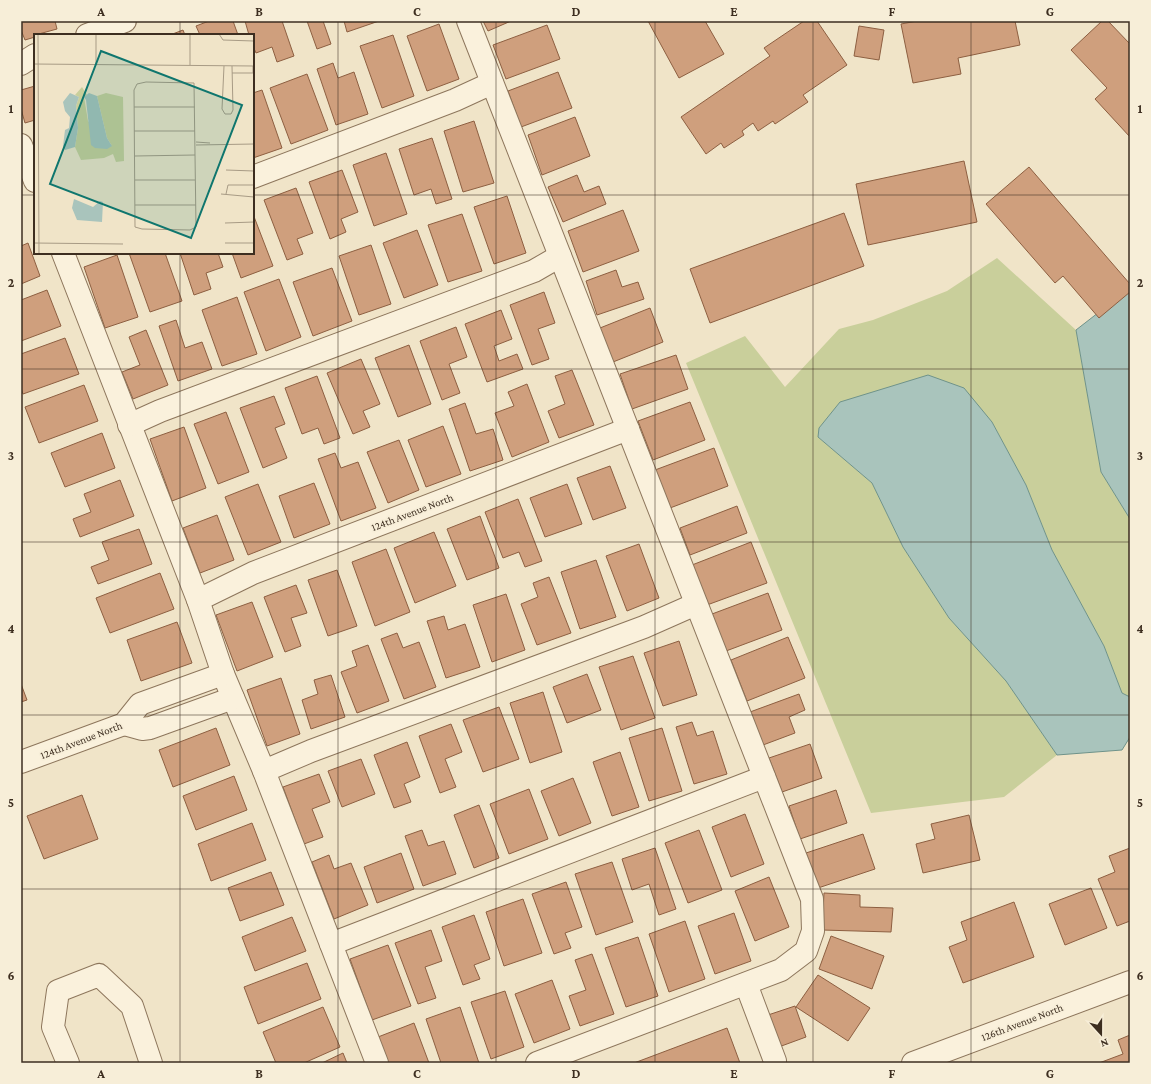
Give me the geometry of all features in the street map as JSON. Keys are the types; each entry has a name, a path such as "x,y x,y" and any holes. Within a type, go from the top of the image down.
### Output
{"street":[{"path":"91,34 125,21"},
{"path":"468,21 812,899 813,931 806,951 781,970 537,1063"},
{"path":"21,64 34,56"},
{"path":"254,177 455,100 492,83"},
{"path":"21,145 34,178"},
{"path":"63,254 198,600 223,674 264,771 378,1063"},
{"path":"129,425 160,411 534,270 560,256"},
{"name":"124th Avenue North","path":"198,600 253,573 628,429"},
{"path":"264,771 311,751 644,627 696,604"},
{"name":"124th Avenue North","path":"21,762 124,724 140,704 223,674"},
{"path":"124,724 142,729 150,728 233,698"},
{"path":"331,944 764,777"},
{"path":"68,1063 53,1027 58,991 99,975 132,1006 151,1063"},
{"name":"126th Avenue North","path":"913,1063 1130,982"},
{"path":"746,984 775,1061"}],"green space":[{"path":"997,258 1076,330 1101,472 1130,519 1130,697 1122,693 1104,646 1052,550 1026,485 992,422 818,437 872,483 903,547 949,618 1006,681 1057,755 1004,797 871,813 686,363 745,336 785,387 839,329 873,320 947,291"}],"water":[{"path":"1130,288 1130,519 1101,472 1076,330"},
{"path":"928,375 964,388 992,422 1026,485 1052,550 1104,646 1122,693 1130,697 1130,737 1122,750 1057,755 1006,681 949,618 903,547 872,483 818,437 819,428 840,402"}],"building":[{"path":"21,21 55,21 57,29 34,34 34,37 25,40 21,30"},
{"path":"209,21 233,21 238,34 200,34 196,26"},
{"path":"245,21 282,21 294,56 277,62 272,47 256,53 254,48 254,34 249,34"},
{"path":"307,21 323,21 331,44 317,49"},
{"path":"344,21 379,21 347,32"},
{"path":"483,21 511,21 488,31"},
{"path":"648,21 705,21 724,54 679,78"},
{"path":"804,21 817,21 847,65 803,95 808,102 775,124 773,121 758,131 753,123 742,131 744,135 724,148 721,143 706,154 681,117 770,56 764,48"},
{"path":"917,21 1015,21 1020,45 958,58 961,74 913,83 901,24"},
{"path":"1102,21 1108,21 1130,44 1130,137 1095,99 1107,88 1071,50"},
{"path":"439,24 459,79 427,91 407,36"},
{"path":"547,25 560,59 506,79 493,45"},
{"path":"859,26 884,30 879,60 854,56"},
{"path":"183,30 185,34 173,34"},
{"path":"393,35 414,96 382,108 360,46"},
{"path":"333,63 338,78 354,72 368,114 336,125 317,69"},
{"path":"558,72 572,108 521,127 508,91"},
{"path":"307,74 328,130 291,144 270,88"},
{"path":"34,86 34,120 25,123 21,109 21,90"},
{"path":"262,90 282,148 254,158 254,93"},
{"path":"575,117 590,156 542,175 528,135"},
{"path":"474,121 494,183 463,192 444,131"},
{"path":"432,138 452,199 436,204 431,189 414,195 399,149"},
{"path":"386,153 407,214 374,226 353,165"},
{"path":"964,161 977,222 868,245 856,184"},
{"path":"1029,167 1130,284 1130,292 1099,318 1063,276 1055,283 986,204"},
{"path":"342,170 358,212 341,219 346,232 330,239 309,182"},
{"path":"577,175 584,192 599,186 606,204 563,222 548,187"},
{"path":"296,188 313,233 297,239 303,254 287,260 264,200"},
{"path":"507,196 526,253 494,264 474,207"},
{"path":"623,210 639,251 583,272 568,231"},
{"path":"844,213 864,266 710,323 690,269"},
{"path":"462,214 482,271 448,282 428,225"},
{"path":"254,217 273,266 241,278 232,254 254,254"},
{"path":"417,230 438,285 404,298 383,243"},
{"path":"28,243 40,276 21,284 21,246"},
{"path":"371,245 391,304 359,315 339,256"},
{"path":"129,254 165,254 182,301 150,312"},
{"path":"180,254 218,254 223,267 206,273 211,289 194,295"},
{"path":"117,255 138,317 105,328 84,267"},
{"path":"332,268 352,321 313,336 293,282"},
{"path":"616,270 622,287 638,282 644,299 597,315 586,281"},
{"path":"279,279 301,337 266,351 244,292"},
{"path":"47,290 61,326 21,341 21,300"},
{"path":"544,292 555,323 538,329 549,359 532,365 510,305"},
{"path":"237,297 257,354 222,366 202,310"},
{"path":"650,308 663,342 613,362 600,328"},
{"path":"501,310 512,339 494,346 499,361 517,354 523,369 487,382 465,324"},
{"path":"176,320 185,348 202,342 212,369 178,381 159,326"},
{"path":"456,327 467,357 449,364 460,393 442,400 420,341"},
{"path":"146,330 168,385 133,399 122,372 140,365 129,337"},
{"path":"65,338 79,374 23,394 21,388 21,354"},
{"path":"409,345 431,404 398,417 375,358"},
{"path":"676,355 688,389 632,409 620,374"},
{"path":"361,359 380,404 363,411 370,427 353,434 327,373"},
{"path":"572,370 594,425 559,438 548,411 565,404 555,376"},
{"path":"317,376 340,438 324,444 318,428 302,434 285,388"},
{"path":"527,384 549,442 512,457 495,413 514,406 508,392"},
{"path":"84,385 98,421 39,443 25,407"},
{"path":"274,396 285,424 275,428 287,458 263,468 240,408"},
{"path":"690,402 705,440 653,460 638,421"},
{"path":"465,403 476,434 493,429 503,460 470,471 449,409"},
{"path":"226,412 249,472 218,484 194,424"},
{"path":"443,426 461,474 426,487 408,440"},
{"path":"184,427 206,488 172,501 150,439"},
{"path":"102,433 115,468 65,487 51,453"},
{"path":"399,440 419,490 388,503 367,452"},
{"path":"714,448 728,486 670,508 655,470"},
{"path":"335,453 341,468 358,462 376,508 341,521 318,459"},
{"path":"610,466 626,508 593,520 577,478"},
{"path":"120,480 134,516 80,537 73,519 91,512 84,494"},
{"path":"314,483 330,524 294,538 279,496"},
{"path":"258,484 281,542 248,555 225,497"},
{"path":"567,484 582,524 545,537 530,498"},
{"path":"518,499 542,561 525,567 519,552 503,558 485,512"},
{"path":"737,506 747,533 690,555 680,528"},
{"path":"217,515 234,560 200,573 183,528"},
{"path":"480,516 499,568 467,580 447,529"},
{"path":"139,529 152,564 98,584 91,567 109,560 102,542"},
{"path":"434,532 456,586 415,603 394,548"},
{"path":"751,542 767,583 707,605 692,565"},
{"path":"639,544 659,598 627,611 606,556"},
{"path":"386,549 410,612 375,626 352,562"},
{"path":"596,560 616,617 580,629 561,572"},
{"path":"337,570 357,626 328,636 308,580"},
{"path":"160,573 174,609 110,633 96,598"},
{"path":"549,577 571,633 537,645 521,604 538,597 533,583"},
{"path":"296,585 307,613 291,618 301,646 285,652 264,597"},
{"path":"768,593 782,630 726,651 712,614"},
{"path":"506,594 525,650 492,662 473,605"},
{"path":"252,602 273,657 237,671 216,615"},
{"path":"444,616 448,630 465,624 480,667 446,678 427,621"},
{"path":"177,622 192,663 141,681 127,640"},
{"path":"397,633 403,648 419,642 436,687 404,699 381,639"},
{"path":"788,637 805,678 747,701 731,660"},
{"path":"679,641 697,695 663,706 644,653"},
{"path":"368,645 389,701 357,713 341,672 357,666 352,651"},
{"path":"633,656 655,718 621,730 599,667"},
{"path":"587,674 601,710 567,723 553,687"},
{"path":"331,675 345,717 311,729 302,700 318,694 314,680"},
{"path":"281,678 300,734 267,746 247,690"},
{"path":"21,684 27,700 21,702"},
{"path":"543,692 562,752 530,763 510,703"},
{"path":"799,694 805,710 789,717 795,733 763,745 750,712"},
{"path":"499,707 519,759 483,772 463,720"},
{"path":"692,722 697,736 713,731 727,774 694,784 676,727"},
{"path":"451,724 462,752 445,759 456,787 440,793 419,736"},
{"path":"216,728 230,765 173,787 159,750"},
{"path":"662,728 682,791 649,801 629,738"},
{"path":"407,742 420,777 404,784 411,802 394,808 374,755"},
{"path":"810,744 822,778 782,792 769,758"},
{"path":"620,752 639,807 612,816 593,762"},
{"path":"361,759 375,794 342,807 328,771"},
{"path":"319,774 330,802 312,809 323,837 304,844 283,787"},
{"path":"234,776 247,810 196,830 183,796"},
{"path":"573,778 591,823 559,836 541,791"},
{"path":"529,789 548,839 509,854 490,804"},
{"path":"836,790 847,823 800,839 789,806"},
{"path":"82,795 98,839 44,859 27,816"},
{"path":"479,805 499,858 474,868 454,815"},
{"path":"745,814 764,864 731,877 712,827"},
{"path":"969,815 980,860 923,873 916,844 935,839 931,824"},
{"path":"252,823 266,860 211,881 198,844"},
{"path":"422,830 428,846 444,841 456,874 423,886 405,836"},
{"path":"699,830 722,890 688,903 665,843"},
{"path":"863,834 875,869 818,888 806,853"},
{"path":"655,848 676,909 659,915 649,884 632,890 622,859"},
{"path":"1130,848 1130,921 1117,926 1098,879 1115,872 1109,856"},
{"path":"401,853 414,889 377,903 364,867"},
{"path":"329,855 334,869 351,863 368,905 334,919 312,862"},
{"path":"612,862 633,922 596,935 575,874"},
{"path":"271,872 284,905 240,921 228,888"},
{"path":"769,877 789,927 755,941 735,891"},
{"path":"566,882 582,927 565,933 571,948 554,954 532,894"},
{"path":"1091,888 1107,928 1065,945 1049,904"},
{"path":"824,893 860,895 860,907 893,908 891,932 822,930"},
{"path":"523,899 542,953 504,966 486,912"},
{"path":"1014,902 1034,957 963,983 949,947 967,940 961,922"},
{"path":"734,913 751,961 715,974 698,926"},
{"path":"474,915 490,959 474,965 480,979 463,985 442,927"},
{"path":"292,917 306,951 255,971 242,937"},
{"path":"685,921 705,979 669,992 649,934"},
{"path":"431,930 442,961 425,967 436,998 418,1004 395,943"},
{"path":"831,936 884,956 872,989 819,969"},
{"path":"638,937 658,996 626,1007 605,948"},
{"path":"388,945 411,1006 372,1020 350,959"},
{"path":"592,954 614,1014 580,1026 569,996 586,990 575,960"},
{"path":"307,963 321,999 258,1024 244,987"},
{"path":"818,975 870,1008 848,1041 796,1007"},
{"path":"552,980 570,1029 534,1043 515,994"},
{"path":"505,991 524,1047 491,1059 471,1002"},
{"path":"795,1006 806,1037 776,1048 765,1016"},
{"path":"323,1007 340,1047 304,1063 276,1063 263,1032"},
{"path":"460,1007 479,1063 441,1063 426,1019"},
{"path":"414,1023 429,1063 388,1063 378,1037"},
{"path":"727,1028 740,1063 634,1063"},
{"path":"1130,1035 1130,1063 1099,1063 1123,1054 1118,1040"},
{"path":"343,1053 347,1063 322,1063"}]}
